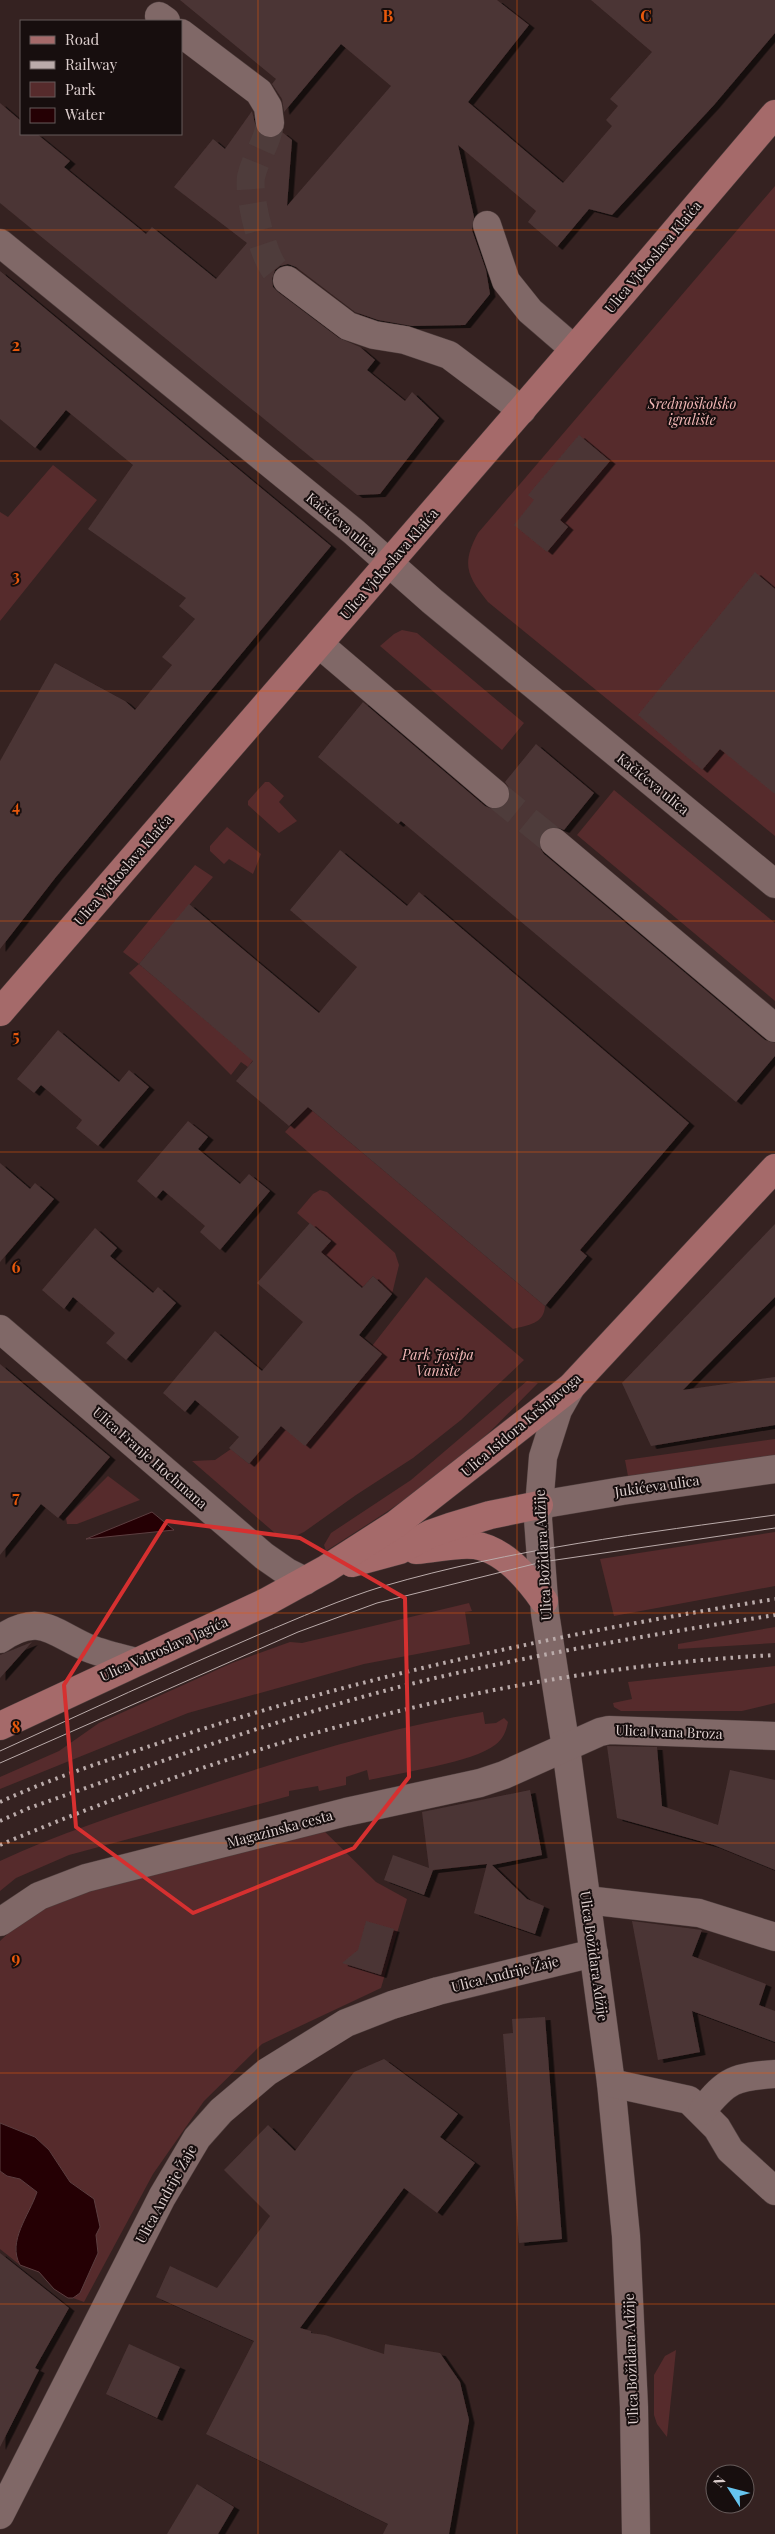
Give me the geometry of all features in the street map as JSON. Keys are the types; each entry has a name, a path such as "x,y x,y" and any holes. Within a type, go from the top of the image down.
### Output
{"main road":[{"name":"Ulica Vjekoslava Klaića","path":"0,1012 522,410 775,114"},
{"name":"Ulica Isidora Kršnjavoga","path":"316,1575 396,1524 571,1387 775,1168"},
{"path":"316,1575 400,1550 430,1534 450,1527 490,1515 539,1505"},
{"path":"400,1550 464,1545 483,1547 503,1557 516,1568 544,1601"},
{"name":"Ulica Vatroslava Jagića","path":"0,1726 234,1618 316,1575"}],"street":[{"path":"182,34 259,92 268,106 270,123"},
{"path":"487,225 506,281 530,311 574,349"},
{"name":"Kačićeva ulica","path":"0,243 354,532 389,564 616,754 775,884"},
{"path":"287,280 348,326 374,335 405,340 448,355 522,410"},
{"path":"319,644 495,794"},
{"path":"554,842 775,1028"},
{"name":"Ulica Franje Hochmana","path":"0,1329 264,1556 287,1572 316,1575"},
{"name":"Ulica Božidara Adžije","path":"571,1387 558,1410 547,1440 540,1473 539,1505 544,1601 566,1748 611,2083 626,2236 634,2407 636,2534"},
{"name":"Jukićeva ulica","path":"539,1505 775,1469"},
{"path":"0,1639 16,1628 39,1625 58,1631 91,1649 136,1662"},
{"name":"Ulica Ivana Broza","path":"566,1748 592,1735 609,1730 775,1736"},
{"name":"Magazinska cesta","path":"0,1922 39,1896 86,1878 346,1812 480,1783 504,1775 566,1748"},
{"path":"587,1900 699,1913 775,1938"},
{"name":"Ulica Andrije Žaje","path":"0,2515 162,2197 197,2138 221,2111 267,2072 346,2023 386,2007 438,1990 594,1953"},
{"path":"702,2111 720,2088 744,2076 775,2074"},
{"path":"611,2083 689,2100 702,2111 716,2128 730,2150 775,2190"}],"highlighted area":[{"path":"167,1521 300,1538 405,1598 409,1777 354,1848 193,1913 76,1827 64,1685"}],"green space":[{"name":"Srednjoškolsko igralište","path":"775,186 775,836 488,602 471,577 468,562 469,553 478,533"},
{"path":"53,465 97,500 0,621 0,512 8,517"},
{"path":"402,630 417,633 524,723 502,750 380,646"},
{"path":"265,782 269,782 284,796 279,802 297,821 279,833 248,805 248,801"},
{"path":"614,790 775,923 775,1001 577,835"},
{"path":"227,827 261,854 253,874 229,859 224,864 210,851 210,846"},
{"path":"195,865 213,877 139,964 123,952"},
{"path":"139,964 253,1060 248,1067 241,1062 231,1075 129,973"},
{"path":"308,1107 545,1306 542,1317 534,1323 513,1329 285,1132"},
{"path":"320,1190 327,1192 395,1253 399,1265 392,1294 373,1276 362,1288 321,1252 330,1241 297,1213 313,1194"},
{"name":"Park Josipa Vanište","path":"426,1277 524,1360 461,1420 413,1458 304,1532 291,1538 276,1534 192,1461 215,1460 231,1449 249,1464 281,1426 372,1346"},
{"path":"527,1381 538,1383 466,1454 408,1498 326,1551 324,1545 331,1533 411,1480"},
{"path":"775,1439 775,1456 628,1476 625,1460"},
{"path":"108,1476 140,1500 77,1524 67,1524 66,1518"},
{"path":"775,1532 775,1586 614,1616 600,1559"},
{"path":"469,1603 472,1611 465,1612 470,1644 364,1664 188,1713 0,1789 0,1777 59,1751 99,1723 232,1663 290,1642 302,1643"},
{"path":"775,1627 775,1643 678,1649 678,1644"},
{"path":"775,1666 775,1703 742,1711 621,1711 614,1707 613,1703 632,1699 628,1682"},
{"path":"483,1712 485,1724 496,1723 504,1718 508,1722 507,1726 504,1735 498,1743 471,1757 369,1780 367,1770 346,1777 346,1785 319,1791 318,1786 289,1791 289,1796 69,1855 16,1878 0,1891 0,1861 66,1833 330,1747 406,1727"},
{"path":"318,1825 376,1882 407,1899 381,1988 262,2044 204,2101 153,2174 84,2302 73,2298 80,2293 98,2253 85,2192 70,2182 49,2150 35,2137 0,2123 0,1941 22,1920 67,1897"},
{"path":"0,2171 7,2176 20,2179 37,2192 16,2244 20,2265 0,2249"},
{"path":"676,2350 667,2437 657,2424 654,2415 654,2375 665,2356"}],"water":[{"path":"152,1512 174,1530 86,1539"},
{"path":"0,2123 35,2137 49,2150 70,2182 94,2199 100,2227 96,2235 98,2253 80,2293 73,2298 68,2298 54,2289 39,2272 20,2265 16,2247 18,2238 37,2192 20,2179 7,2176 0,2171"}],"building":[{"path":"180,0 497,0 529,25 468,102 563,183 612,126 606,120 618,106 610,99 652,52 591,0 775,0 775,33 714,105 612,215 589,209 557,247 528,222 536,211 458,145 474,217 472,230 486,270 490,294 465,325 412,326 378,320 355,312 296,267 288,264 280,266 275,270 272,279 273,287 278,292 339,338 360,347 375,360 367,370 405,401 412,392 439,418 380,494 357,495 0,203 0,103 20,120 20,135 38,135 70,161 64,167 146,234 152,227 216,279 247,243 174,187 213,139 225,149 252,111 257,132 264,137 272,138 282,132 292,140 287,206 391,86 341,44 284,112 282,99 272,84 276,79"},
{"path":"0,271 331,546 56,877 0,949 0,761 55,663 125,701 135,710 172,665 162,657 195,619 179,606 186,598 88,529 133,465 66,410 35,448 0,419"},
{"path":"579,435 610,461 560,520 568,527 547,552 514,525 534,500 528,495"},
{"path":"755,572 775,589 775,794 720,749 702,770 638,715"},
{"path":"363,702 485,806 492,809 500,809 507,804 510,797 510,789 505,782 536,744 594,793 564,830 549,827 542,832 539,839 540,848 544,854 765,1040 775,1043 775,1056 736,1102 401,821 398,824 318,757"},
{"path":"340,850 407,906 419,892 689,1123 580,1250 587,1256 545,1306 308,1107 289,1126 236,1081 253,1061 139,964 189,904 319,1013 357,967 290,910"},
{"path":"58,1030 119,1082 129,1070 149,1087 98,1146 76,1128 82,1120 41,1085 34,1093 17,1079"},
{"path":"188,1121 208,1137 198,1149 240,1184 249,1174 270,1191 220,1250 200,1232 205,1226 163,1190 156,1198 137,1181"},
{"path":"0,1163 30,1189 35,1183 54,1199 0,1262"},
{"path":"310,1223 331,1241 321,1252 362,1288 373,1276 392,1294 359,1335 382,1354 305,1446 281,1426 249,1464 229,1448 239,1437 195,1400 185,1412 163,1393 215,1331 262,1371 303,1322 257,1283"},
{"path":"775,1224 775,1297 683,1390 775,1377 775,1425 651,1446 622,1383"},
{"path":"95,1228 117,1248 110,1256 153,1293 158,1287 176,1303 126,1360 106,1343 115,1333 73,1297 64,1309 42,1290"},
{"path":"0,1364 110,1457 58,1518 41,1504 0,1555"},
{"path":"32,1642 0,1678 0,1655"},
{"path":"607,1746 657,1747 662,1806 718,1825 730,1770 775,1780 775,1870 714,1845 617,1818"},
{"path":"530,1790 542,1855 492,1865 527,1899 544,1906 535,1934 474,1913 487,1864 433,1870 424,1895 384,1880 393,1855 429,1868 422,1812"},
{"path":"366,1921 394,1929 381,1975 342,1963 358,1950"},
{"path":"632,1921 702,1930 692,1956 766,1984 759,2005 775,2011 775,2042 692,2011 700,2052 658,2060"},
{"path":"545,2017 562,2239 519,2243 503,2034 513,2033 512,2019"},
{"path":"384,2059 458,2114 440,2137 475,2163 437,2213 404,2188 300,2328 311,2331 311,2333 325,2335 384,2354 385,2344 440,2353 460,2382 469,2420 449,2534 383,2534 388,2524 206,2434 254,2341 156,2297 170,2266 217,2288 270,2216 224,2170 268,2125 295,2151 354,2072"},
{"path":"0,2253 69,2308 35,2368 39,2370 0,2447"},
{"path":"129,2344 180,2367 157,2418 106,2394"},
{"path":"197,2484 234,2507 218,2534 167,2534"}],"tunnel":[{"path":"270,123 267,137 251,177 252,197 264,249 273,267 287,280"},
{"path":"495,794 554,842"}],"tram line":[{"path":"0,1751 258,1635 336,1603 384,1586 480,1562 578,1543 775,1515"},
{"path":"0,1763 298,1632 377,1603 542,1562 775,1528"}],"railway":[{"path":"0,1802 70,1773 190,1733 334,1690 553,1639 775,1599"},
{"path":"0,1821 29,1808 230,1738 383,1691 562,1651 775,1615"},
{"path":"0,1845 93,1807 188,1773 283,1742 379,1716 477,1694 575,1676 674,1663 775,1655"}]}
